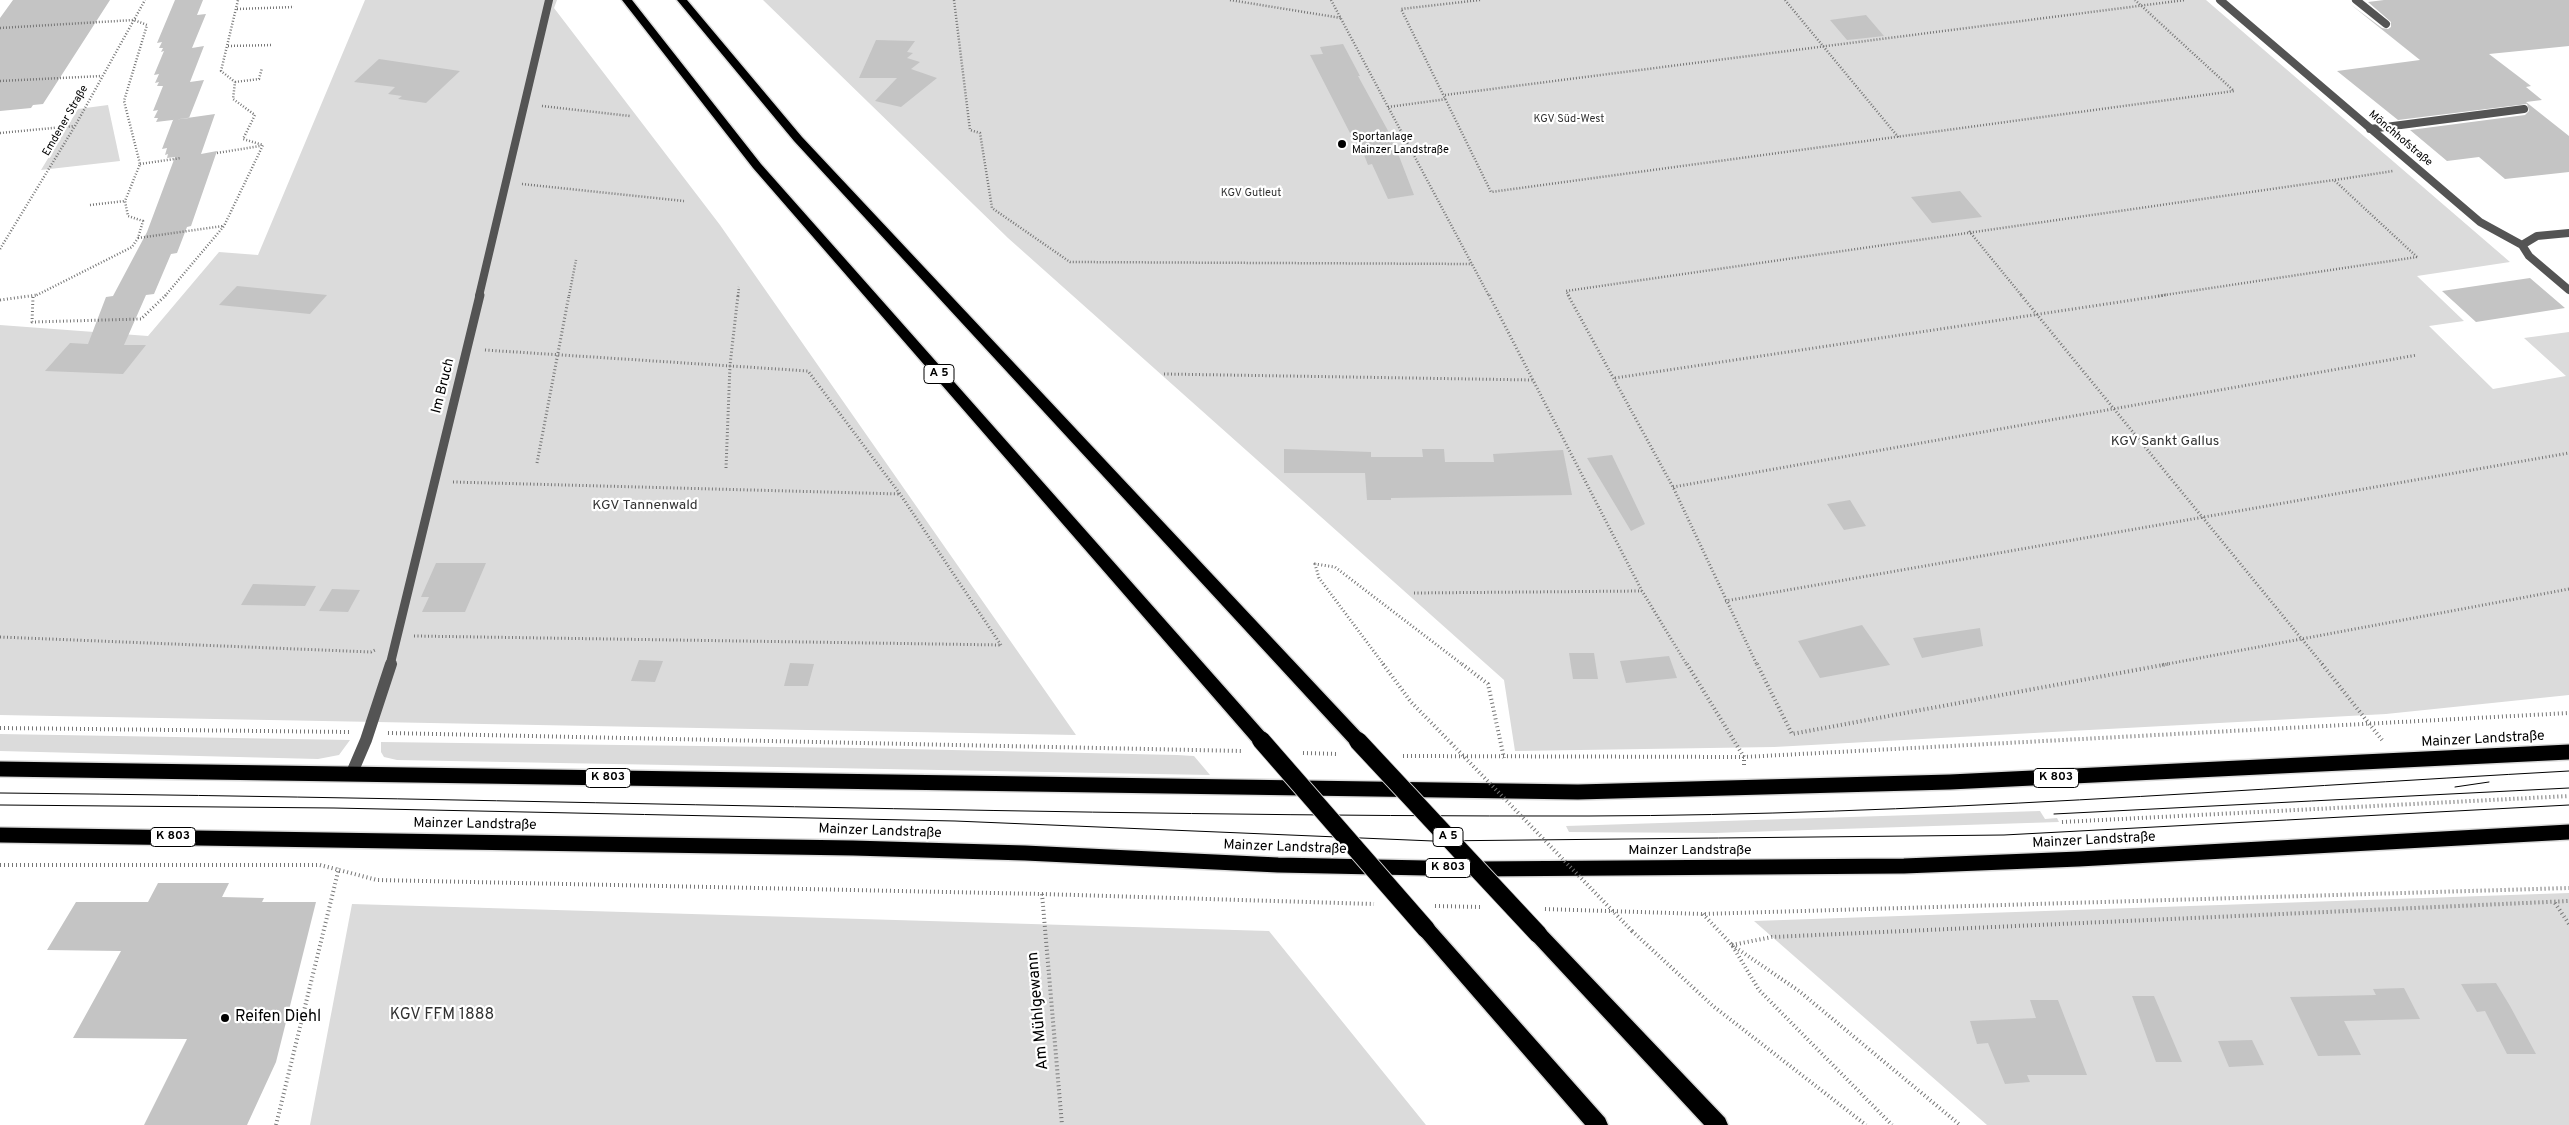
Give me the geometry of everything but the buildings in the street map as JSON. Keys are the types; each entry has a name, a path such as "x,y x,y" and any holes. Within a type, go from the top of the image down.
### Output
{"highway":[{"name":"A 5","path":"627,0 757,166 1254,746 1426,929 1598,1125"},
{"name":"A 5","path":"682,0 798,139 1718,1125"}],"main road":[{"name":"Mainzer Landstraße","path":"0,769 1543,792 1744,790 1929,784 2569,752"},
{"name":"Mainzer Landstraße","path":"0,835 813,847 1025,853 1278,865 1475,869 1904,866 2079,859 2569,832"}],"street":[{"name":"Im Bruch","path":"350,774 370,733 398,636 468,350 548,0"},
{"name":"Mönchhofstraße","path":"2220,0 2480,222 2522,245 2529,256 2569,290"},
{"path":"2356,0 2386,24"},
{"path":"2370,128 2524,109"},
{"path":"2522,245 2526,241 2539,236 2569,233"}],"path":[{"name":"Emdener Straße","path":"0,248 75,126 145,0"},
{"path":"238,0 221,71 235,82 259,79 262,68"},
{"path":"954,0 970,130 980,133 992,208 1070,262 1472,264"},
{"path":"1230,0 1341,18"},
{"path":"1331,0 1534,380 1642,591 1744,757 1744,790"},
{"path":"1480,0 1401,9 1447,99 1491,192 2234,92 2135,0"},
{"path":"1785,0 1899,138"},
{"path":"1445,95 1824,48 2185,0"},
{"path":"237,9 294,7"},
{"path":"0,28 134,20 146,25 124,101 140,164 125,201 128,216 143,221 138,238 132,247 33,296 0,300"},
{"path":"228,46 273,45"},
{"path":"0,82 102,76"},
{"path":"235,82 233,99 255,115 243,139 263,145"},
{"path":"1388,107 1447,99"},
{"path":"524,104 630,116"},
{"path":"0,133 75,126"},
{"path":"216,153 263,145"},
{"path":"33,296 32,322 141,319 176,285 224,226 263,145"},
{"path":"140,164 181,158"},
{"path":"2416,167 1566,291 1673,486 1726,601 1792,734 2569,588"},
{"path":"1615,378 2038,316 2417,257 2334,180"},
{"path":"507,183 684,200"},
{"path":"90,205 125,201"},
{"path":"138,238 224,226"},
{"path":"1969,231 2200,517 2302,637 2397,761"},
{"path":"537,463 576,260"},
{"path":"726,468 730,365 739,287"},
{"path":"0,637 371,652 398,636 1001,645 900,494 808,371 557,353 468,350"},
{"path":"1673,486 2115,410 2417,355"},
{"path":"1164,374 1534,380"},
{"path":"1726,601 2569,452"},
{"path":"435,481 900,494"},
{"path":"1504,758 1488,684 1335,568 1315,564 1319,578 1411,702 1632,931 1713,1006 1866,1125"},
{"path":"1414,593 1642,591"},
{"path":"1396,756 1504,758 1744,757 2213,731 2371,725 2569,712"},
{"path":"0,728 1254,746"},
{"path":"1297,753 1346,754"},
{"path":"2062,822 2569,796"},
{"path":"0,865 320,865 338,868 377,880 1042,894 1377,904"},
{"path":"276,1125 338,868"},
{"path":"1535,909 1702,914 2569,888"},
{"name":"Am Mühlgewann","path":"1042,894 1062,1125"},
{"path":"1732,945 1772,937 2569,901"},
{"path":"2555,902 2569,924"},
{"path":"1426,906 1486,908"},
{"path":"1702,914 1732,945 1798,991 1960,1125"},
{"path":"1732,945 1760,990 1892,1125"}],"green space":[{"name":"KGV Tannenwald","path":"365,0 557,0 554,8 720,225 1076,735 0,715 0,325 148,336 219,252 258,255"},
{"path":"763,0 2206,0 2510,262 2417,276 2464,321 2429,326 2493,389 2566,376 2524,338 2569,332 2569,695 2386,714 1774,747 1515,751 1504,680 1008,238"},
{"path":"108,105 120,161 41,170 78,109"},
{"path":"0,734 350,740 339,755 318,759 0,751"},
{"path":"381,742 861,748 1177,755 1194,756 1210,775 397,760 384,757 381,752"},
{"path":"2040,811 2045,819 2057,818 2059,822 1714,833 1569,832 1566,826"},
{"path":"2569,893 2569,1125 1987,1125 1754,921"},
{"name":"KGV FFM 1888","path":"352,904 1269,931 1426,1125 310,1125"}],"tram line":[{"path":"0,793 199,795 1192,814 1390,816 1712,815 2079,800 2569,771"},
{"path":"2455,787 2489,782"},
{"path":"2054,814 2569,788"},
{"path":"0,805 334,808 955,821 1433,841 2004,835 2569,805"}],"place":[{"name":"Sportanlage Mainzer Landstraße","path":"1342,144"},
{"name":"Reifen Diehl","path":"225,1018"}],"park label":[{"name":"KGV Süd-West","path":"1569,120"},
{"name":"KGV Gutleut","path":"1251,194"},
{"name":"KGV Sankt Gallus","path":"2165,442"}]}
